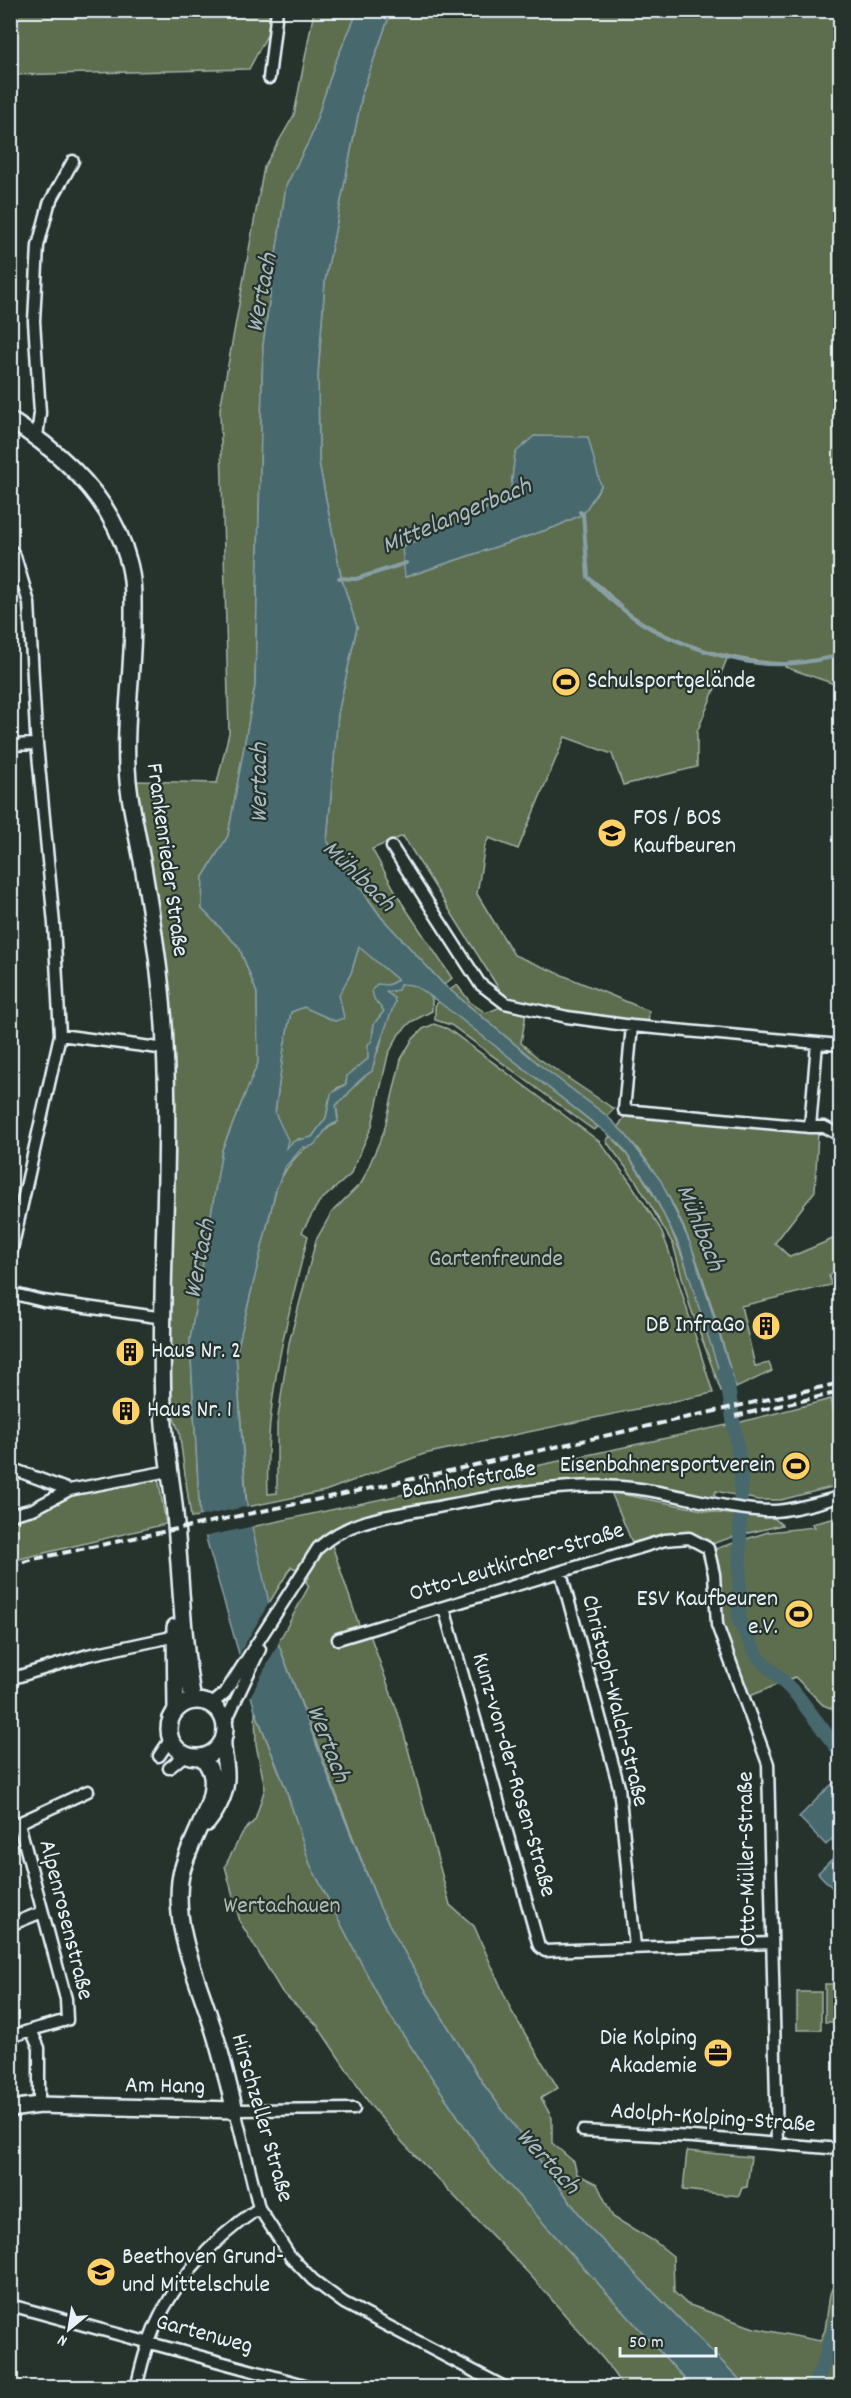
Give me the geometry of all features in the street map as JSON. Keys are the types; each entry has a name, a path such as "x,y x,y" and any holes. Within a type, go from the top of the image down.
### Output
{"street":[{"path":"269,78 277,10"},
{"path":"37,437 40,413 34,321 38,246 49,204 74,161"},
{"name":"Frankenrieder Straße","path":"10,420 37,437 72,466 90,487 123,543 129,562 133,586 133,642 128,708 128,779 152,915 163,1001 166,1049 164,1318"},
{"path":"10,549 15,556 29,603 37,744 54,924 60,1035 10,1258"},
{"path":"10,745 37,744"},
{"path":"392,847 480,984 505,1003 518,1008 567,1017 632,1026 840,1045"},
{"path":"632,1026 624,1110 824,1127 840,1135"},
{"path":"60,1035 166,1049"},
{"path":"810,1127 817,1043"},
{"path":"10,1293 43,1301 164,1318 163,1408 180,1574 179,1636 182,1674 176,1709 169,1720 170,1740 179,1752 202,1757 215,1751 223,1740 225,1723 282,1603"},
{"path":"10,1468 69,1490"},
{"path":"10,1515 33,1509 69,1490 169,1471"},
{"name":"Bahnhofstraße","path":"282,1603 318,1548 345,1528 366,1521 490,1496 577,1485 610,1486 735,1507 781,1510 840,1497"},
{"name":"Otto-Leutkircher-Straße","path":"338,1639 665,1540 689,1538 708,1548"},
{"name":"Otto-Müller-Straße","path":"708,1548 714,1574 717,1625 768,1764 777,2143"},
{"name":"Christoph-Walch-Straße","path":"561,1573 619,1787 635,1947"},
{"path":"212,1705 225,1693 282,1603"},
{"name":"Kunz-von-der-Rosen-Straße","path":"444,1608 539,1947 545,1951 635,1947"},
{"path":"10,1679 87,1654 179,1636"},
{"path":"182,1674 193,1701"},
{"path":"176,1709 193,1701 212,1705 225,1723"},
{"path":"159,1756 170,1740"},
{"name":"Hirschzeller Straße","path":"223,1740 226,1776 203,1815 189,1845 180,1881 180,1915 192,1969 212,2023 259,2208 290,2256 313,2280 344,2303 506,2388"},
{"path":"169,1768 185,1755"},
{"path":"202,1757 219,1786"},
{"path":"15,1825 33,1814 88,1791"},
{"name":"Alpenrosenstraße","path":"15,1825 66,1999 67,2020 31,2030"},
{"path":"10,1926 42,1912"},
{"path":"635,1947 771,1943"},
{"path":"10,2037 31,2030 39,2048 39,2105"},
{"name":"Am Hang","path":"10,2109 39,2105 235,2110 354,2109"},
{"name":"Adolph-Kolping-Straße","path":"582,2131 840,2149"},
{"path":"136,2388 149,2341 173,2292 197,2261 221,2237 259,2208"},
{"name":"Gartenweg","path":"10,2305 316,2388"}],"green space":[{"path":"274,10 275,20 249,69 11,75 10,11"},
{"path":"314,11 358,11 335,63 311,137 286,186 263,345 255,686 228,836 203,877 202,909 239,947 257,993 258,1063 222,1150 190,1340 200,1517 191,1518 179,1431 169,1406 172,1148 148,853 135,781 217,783 229,733 220,409 264,167 294,115"},
{"path":"391,11 840,11 840,686 785,667 785,663 725,655 667,635 632,615 599,584 587,577 617,607 651,628 688,645 727,659 697,732 697,767 623,785 612,754 565,737 518,849 489,838 485,845 477,894 514,955 649,1011 648,1024 568,1013 506,1000 403,836 372,849 402,903 452,978 444,985 381,917 327,841 338,713 357,627 341,577 319,463 318,374 325,281 363,90","holes":["515,453 593,465 601,486 583,514 555,527 406,577 402,546 510,498"]},
{"path":"359,946 398,980 388,985 377,1003 384,1011 374,1024 368,1059 347,1076 346,1084 337,1088 329,1100 326,1118 312,1137 298,1139 285,1149 275,1113 291,1012 304,1007 335,1021 339,995 351,973"},
{"name":"Gartenfreunde","path":"407,983 432,997 432,1011 411,1022 399,1034 388,1055 372,1126 350,1175 319,1202 302,1232 308,1236 285,1332 273,1395 269,1427 268,1494 277,1493 277,1424 289,1343 316,1240 332,1212 362,1182 384,1131 401,1059 412,1040 423,1029 434,1024 448,1029 600,1142 660,1228 713,1393 424,1454 325,1491 247,1507 236,1354 276,1189 293,1160 328,1128 336,1124 338,1117 336,1106 374,1064 373,1058 379,1050 386,1021 395,1002 385,992 394,991 400,985"},
{"path":"457,985 470,1002 486,1013 503,1006 526,1013 521,1043 538,1058 614,1109 607,1116 541,1066 450,990"},
{"path":"439,1001 598,1127 594,1130 451,1025 435,1020 435,1006"},
{"path":"626,1114 818,1131 815,1191 775,1243 790,1257 840,1236 840,1273 829,1275 831,1285 741,1306 755,1366 769,1363 772,1371 736,1388 705,1284 678,1216 662,1184 642,1154 618,1127"},
{"path":"610,1136 633,1164 666,1220 689,1275 725,1390 721,1391 690,1306 673,1244 636,1181 606,1141"},
{"path":"831,1399 840,1446 840,1485 781,1500 758,1500 716,1491 713,1498 609,1481 577,1481 489,1492 405,1509 315,1547 297,1569 291,1567 268,1605 251,1527 741,1422"},
{"path":"158,1477 166,1524 11,1561 11,1518 70,1493"},
{"path":"611,1492 718,1513 774,1518 782,1525 708,1545 689,1535 634,1547"},
{"name":"ESV Kaufbeuren e.V.","path":"840,1517 840,1712 823,1705 795,1677 748,1697 721,1624 712,1550 768,1532 815,1527 812,1524"},
{"path":"331,1542 362,1634 369,1632 400,1719 450,1905 474,1926 512,2012 558,2088 541,2098 552,2118 552,2143 574,2162 577,2174 597,2184 613,2217 654,2241 673,2256 674,2292 687,2304 754,2328 820,2341 825,2330 830,2294 840,2268 840,2368 835,2387 747,2387 588,2226 484,2085 426,1991 380,1908 278,1643 309,1586 306,1582 309,1577 306,1574 320,1551"},
{"name":"Wertachauen","path":"255,1711 286,1789 310,1864 383,2005 490,2164 692,2387 623,2387 605,2361 532,2277 403,2143 371,2106 317,2025 282,1992 240,1922 225,1866 243,1832 255,1820 265,1788 256,1745"},
{"path":"825,1984 840,1984 840,2022 825,2022"},
{"path":"797,1992 821,1992 821,2030 797,2030"},
{"path":"687,2151 751,2157 747,2187 742,2188 739,2196 683,2190"}],"water":[{"name":"Wertach","path":"358,11 391,11 363,90 325,281 318,374 319,463 341,577 357,627 338,713 327,841 381,917 444,985 541,1066 607,1116 626,1135 661,1181 691,1245 736,1388 725,1390 680,1247 650,1187 619,1143 421,989 411,985 400,985 398,990 386,992 394,998 395,1002 372,1071 358,1082 336,1106 338,1122 329,1126 312,1146 303,1147 286,1166 276,1189 236,1354 246,1500 278,1643 380,1908 426,1991 484,2085 588,2226 747,2387 692,2387 490,2164 383,2005 310,1864 286,1789 255,1710 200,1517 190,1340 222,1150 258,1063 257,993 239,947 202,909 203,877 228,836 255,686 263,345 286,186 311,137 335,63","holes":["359,947 398,980 388,985 377,984 372,990 374,999 384,1011 374,1024 372,1041 368,1044 368,1059 347,1076 346,1084 331,1094 326,1118 312,1137 294,1141 286,1148 288,1140 275,1113 291,1012 304,1007 335,1021 344,1018 339,995 351,973"]},
{"path":"534,436 588,437 601,486 583,514 555,527 405,577 402,547 510,498 515,453"},
{"path":"834,1782 840,1789 840,1831 826,1845 799,1817"},
{"path":"840,1851 840,1896 818,1873"}],"pier":[{"path":"250,1506 254,1526 203,1537 197,1517"},
{"path":"270,1601 280,1640 249,1699 237,1658"}],"waterway":[{"name":"Mittelangerbach","path":"580,512 583,514 588,577 629,614 662,634 704,651 767,664 806,662 840,656"},
{"name":"Mittelangerbach","path":"339,578 356,579 406,563"},
{"name":"Mühlbach","path":"724,1372 741,1472 739,1621 758,1657 796,1694 840,1752"},
{"path":"813,2388 823,2365 840,2311"}],"railway":[{"path":"10,1566 386,1485 840,1383"},
{"path":"735,1416 840,1392"}],"place":[{"name":"Schulsportgelände","path":"566,682"},
{"name":"FOS / BOS Kaufbeuren","path":"612,833"},
{"name":"DB InfraGo","path":"766,1326"},
{"name":"Haus Nr. 2","path":"130,1352"},
{"name":"Haus Nr. 1","path":"126,1411"},
{"name":"Eisenbahnersportverein","path":"796,1466"},
{"name":"ESV Kaufbeuren e.V.","path":"799,1614"},
{"name":"Die Kolping Akademie","path":"718,2053"},
{"name":"Beethoven Grund- und Mittelschule","path":"101,2272"}]}
